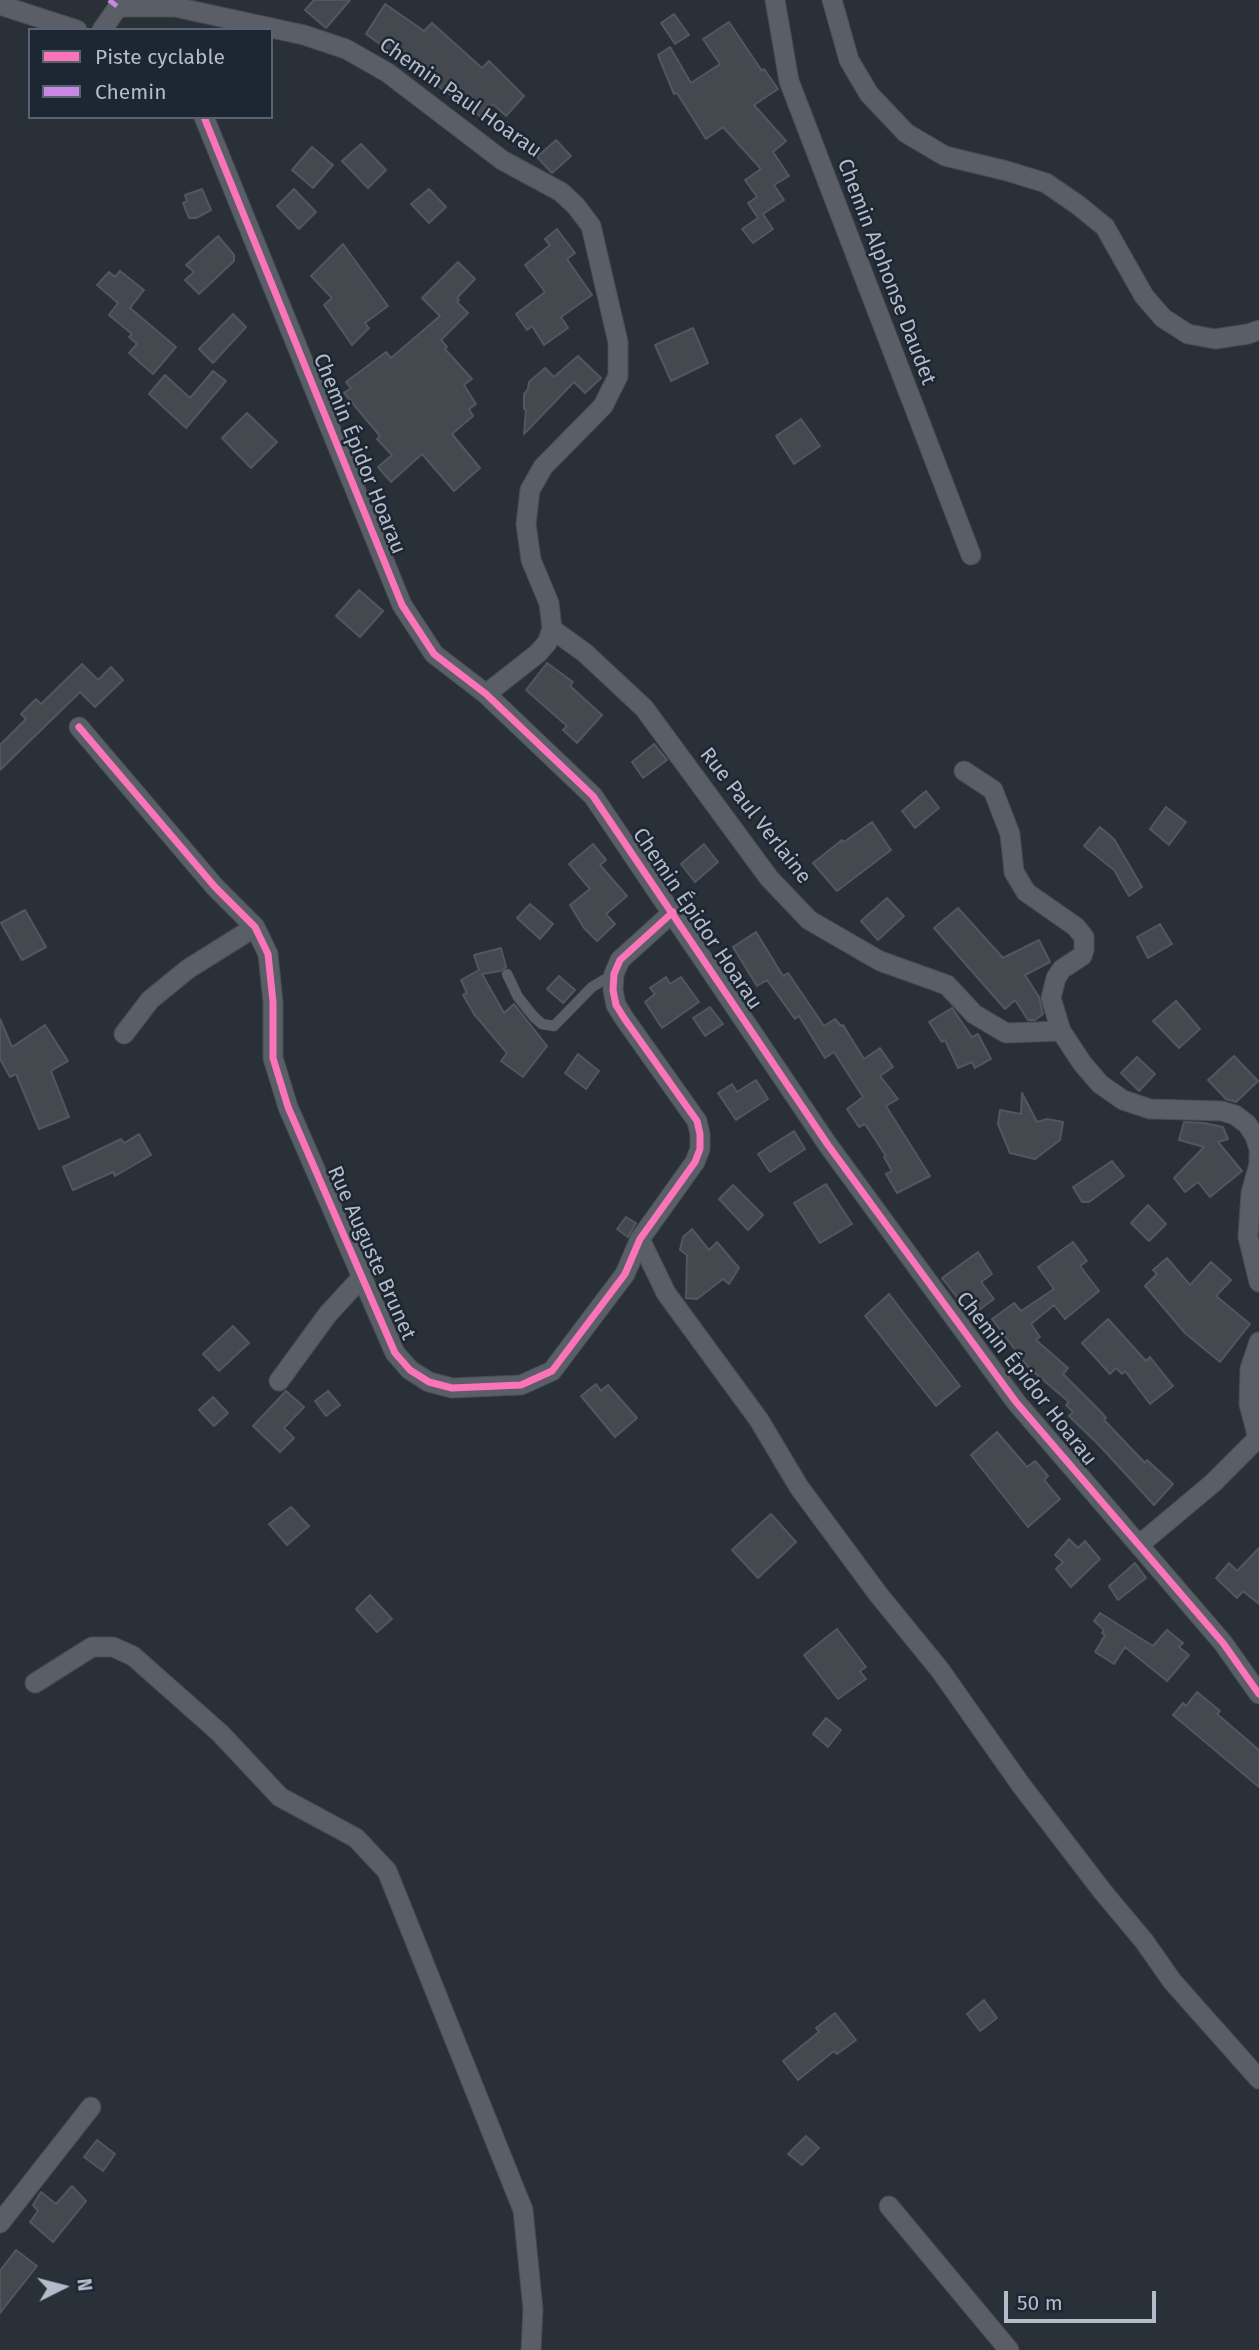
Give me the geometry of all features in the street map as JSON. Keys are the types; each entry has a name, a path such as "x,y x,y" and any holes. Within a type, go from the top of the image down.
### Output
{"street":[{"name":"Chemin Alphonse Daudet","path":"775,0 789,81 971,555"},
{"path":"832,0 849,60 869,94 906,133 945,156 1007,170 1046,183 1078,205 1105,227 1144,296 1163,318 1188,334 1215,339 1259,330"},
{"path":"0,5 70,28"},
{"name":"Chemin Paul Hoarau","path":"103,28 118,7 175,7 272,28"},
{"name":"Chemin Paul Hoarau","path":"273,28 346,49 388,73 502,160 561,192 591,226 620,359 618,376 603,406 543,467 530,490 527,524 531,560 549,603 552,629"},
{"name":"Chemin Épidor Hoarau","path":"205,119 401,605 434,654 486,694 593,796 828,1145 1016,1402 1223,1643 1259,1694"},
{"path":"486,694 537,654 547,643 552,629"},
{"name":"Rue Paul Verlaine","path":"552,629 585,653 644,708 769,878 809,920 880,961 947,985 974,1014 1006,1033 1061,1031"},
{"name":"Rue Auguste Brunet","path":"79,727 215,887 255,927 268,954 273,1002 274,1058 288,1107 395,1353 410,1370 429,1382 452,1388 521,1385 552,1370 625,1274 640,1239 695,1162 700,1149 697,1121 616,1005 612,990 614,974"},
{"path":"964,771 993,790 1010,834 1014,872 1026,892 1076,927 1084,937 1082,956 1062,970 1052,987 1051,998 1061,1031 1082,1063 1100,1084 1123,1100 1150,1109 1222,1111 1235,1115 1247,1124 1255,1136 1259,1164 1251,1194 1248,1237 1259,1282"},
{"path":"614,974 620,960 630,948 673,912"},
{"path":"124,1034 150,1000 188,969 255,927"},
{"path":"640,1239 666,1293 759,1420 799,1487 878,1594 940,1671 1021,1785 1144,1941 1172,1981 1259,2079"},
{"path":"279,1381 328,1314 362,1277"},
{"path":"1139,1545 1213,1483 1259,1438 1249,1404 1250,1369 1259,1342"},
{"path":"35,1683 92,1647 113,1647 133,1656 220,1734 280,1797 356,1838 387,1871 523,2210 533,2309 531,2350"},
{"path":"0,2223 90,2108"},
{"path":"889,2206 1009,2350"}],"lane":[{"path":"507,974 518,996 534,1017 542,1024 554,1026 592,988 614,974"}],"building":[{"path":"314,0 350,0 326,28 305,10"},
{"path":"385,4 424,31 432,23 482,68 489,61 524,96 506,116 493,104 481,117 366,34"},
{"path":"674,14 689,35 675,44 661,23"},
{"path":"729,22 762,71 764,69 778,89 754,105 786,141 773,152 789,176 774,185 784,200 763,214 773,229 753,243 742,229 758,218 748,203 757,197 745,180 761,169 723,127 706,139 677,93 674,94 658,55 670,47 691,83 720,64 703,39"},
{"path":"556,140 571,156 552,173 537,157"},
{"path":"361,144 386,170 368,188 342,161"},
{"path":"312,147 333,165 313,188 292,170"},
{"path":"202,189 211,210 196,218 189,218 183,203 187,201 185,195"},
{"path":"294,189 316,212 299,229 277,206"},
{"path":"429,189 446,207 429,223 411,204"},
{"path":"557,229 575,253 567,259 592,295 561,317 568,328 544,345 532,326 527,330 516,314 545,292 525,265 550,245 545,239"},
{"path":"218,236 234,255 234,261 199,294 185,280 194,272 186,265"},
{"path":"343,244 388,306 365,323 369,328 352,345 324,305 332,298 311,276"},
{"path":"458,262 475,279 457,298 457,302 468,313 441,340 447,347 445,349 472,379 464,385 476,404 469,409 473,416 452,434 480,468 454,491 422,454 391,482 378,467 392,455 377,439 380,436 344,393 351,388 346,382 386,352 391,358 440,316 422,298"},
{"path":"120,271 144,290 130,308 176,347 153,374 129,353 137,344 129,337 132,334 109,315 118,303 97,285 109,272 115,277"},
{"path":"233,314 246,327 213,363 199,349"},
{"path":"693,328 708,363 671,381 655,345"},
{"path":"578,356 601,378 585,393 574,382 524,434 524,394 529,382 545,368 554,377"},
{"path":"213,371 226,381 186,428 149,394 165,375 190,398"},
{"path":"247,413 277,442 251,468 222,438"},
{"path":"801,419 820,446 794,464 776,436"},
{"path":"359,590 383,611 360,637 336,616"},
{"path":"547,663 573,682 570,686 602,715 577,743 563,730 567,726 526,690"},
{"path":"82,664 98,680 111,667 123,680 95,707 80,692 0,770 0,745 26,719 21,714 36,699 41,704"},
{"path":"654,744 667,760 643,778 632,762"},
{"path":"926,791 939,808 915,828 902,811"},
{"path":"1166,807 1186,822 1169,845 1150,829"},
{"path":"872,822 891,850 837,891 813,863 842,840 844,842"},
{"path":"1100,827 1114,839 1142,887 1129,896 1114,870 1084,846"},
{"path":"593,844 606,860 600,865 627,896 606,914 615,924 597,941 584,928 570,905 590,889 569,864"},
{"path":"704,844 718,862 695,882 681,864"},
{"path":"887,898 904,916 878,940 861,921"},
{"path":"530,904 553,924 540,939 517,918"},
{"path":"958,908 1003,958 1039,940 1050,962 1025,975 1039,997 1043,1014 1035,1020 1028,1020 1015,1000 1005,1009 934,928"},
{"path":"25,910 46,947 22,960 1,923"},
{"path":"1160,924 1172,944 1148,958 1137,937"},
{"path":"756,932 783,976 788,973 824,1026 835,1019 843,1025 864,1059 880,1048 893,1067 880,1076 898,1099 886,1106 930,1176 897,1193 886,1174 892,1171 884,1157 886,1156 865,1124 859,1127 847,1109 863,1097 834,1052 825,1058 799,1016 795,1019 767,980 757,986 733,947"},
{"path":"501,948 506,967 500,971 482,974 504,1013 514,1004 547,1046 523,1077 501,1061 507,1053 474,1014 463,995 467,993 461,980 479,970 474,955"},
{"path":"559,976 575,990 563,1003 547,989"},
{"path":"666,977 670,984 681,977 699,1002 662,1028 645,1002 655,994 650,988"},
{"path":"1176,1001 1200,1029 1179,1048 1153,1021"},
{"path":"710,1007 723,1024 705,1036 693,1018"},
{"path":"952,1008 972,1037 978,1034 991,1059 975,1068 972,1062 958,1068 945,1040 942,1042 929,1022"},
{"path":"0,1019 12,1047 45,1025 68,1061 51,1071 69,1117 39,1129 16,1074 10,1077 0,1059"},
{"path":"578,1054 599,1071 586,1089 565,1073"},
{"path":"1234,1056 1258,1081 1236,1102 1226,1099 1208,1080"},
{"path":"1137,1057 1155,1074 1139,1091 1121,1073"},
{"path":"756,1080 768,1099 736,1120 718,1093 732,1084 737,1092"},
{"path":"1022,1093 1037,1122 1047,1119 1063,1122 1060,1140 1035,1159 1010,1153 998,1124 1000,1110 1021,1114"},
{"path":"1184,1122 1223,1127 1228,1139 1218,1142 1242,1171 1210,1197 1198,1182 1185,1192 1174,1178 1204,1147 1179,1140"},
{"path":"794,1131 805,1149 770,1172 758,1154"},
{"path":"139,1134 151,1155 115,1176 113,1172 73,1190 63,1167 121,1139 124,1143"},
{"path":"1112,1161 1124,1176 1089,1202 1082,1202 1073,1187"},
{"path":"826,1184 852,1224 820,1243 794,1203"},
{"path":"733,1185 763,1215 748,1230 719,1199"},
{"path":"1148,1205 1166,1224 1149,1241 1131,1223"},
{"path":"626,1217 636,1223 628,1237 617,1229"},
{"path":"692,1229 709,1250 717,1242 739,1268 729,1284 723,1279 697,1299 686,1298 687,1255 680,1250 683,1237"},
{"path":"1073,1242 1087,1261 1080,1266 1099,1291 1065,1319 1054,1305 1031,1324 1040,1337 1036,1340 1068,1368 1063,1374 1101,1412 1106,1418 1104,1420 1145,1463 1147,1460 1173,1484 1154,1505 1069,1416 1073,1412 1066,1405 1069,1402 1028,1367 992,1319 1014,1303 1021,1311 1054,1289 1038,1267"},
{"path":"978,1252 992,1274 981,1282 994,1299 979,1310 969,1294 960,1301 942,1278"},
{"path":"1167,1258 1190,1285 1211,1262 1231,1280 1216,1296 1250,1324 1220,1362 1185,1333 1145,1286 1157,1274 1153,1270"},
{"path":"889,1294 960,1386 936,1406 865,1316"},
{"path":"1108,1319 1146,1361 1150,1357 1173,1386 1150,1404 1125,1371 1122,1374 1116,1368 1110,1374 1082,1343"},
{"path":"233,1326 249,1343 219,1371 203,1354"},
{"path":"596,1384 601,1391 608,1385 637,1418 615,1437 581,1396"},
{"path":"286,1391 304,1407 284,1428 294,1438 280,1452 253,1426"},
{"path":"328,1391 340,1405 326,1416 315,1401"},
{"path":"213,1397 228,1413 214,1426 199,1410"},
{"path":"997,1432 1027,1467 1035,1461 1048,1476 1044,1480 1060,1499 1028,1527 971,1455"},
{"path":"291,1507 309,1526 287,1545 269,1524"},
{"path":"771,1514 796,1542 758,1578 732,1550"},
{"path":"1069,1539 1078,1548 1085,1541 1100,1559 1071,1587 1056,1569 1063,1562 1055,1555"},
{"path":"1259,1548 1259,1604 1243,1591 1237,1598 1216,1578 1229,1563 1237,1571"},
{"path":"1135,1563 1146,1578 1118,1600 1109,1586"},
{"path":"370,1595 392,1619 377,1632 356,1609"},
{"path":"1100,1613 1153,1646 1167,1630 1183,1643 1179,1647 1189,1655 1167,1681 1125,1647 1114,1664 1095,1652 1105,1635 1102,1633 1104,1630 1094,1621"},
{"path":"837,1629 866,1667 860,1671 866,1679 838,1699 804,1655"},
{"path":"1197,1692 1220,1711 1217,1714 1259,1750 1259,1787 1173,1715 1183,1703 1186,1706"},
{"path":"826,1718 841,1730 828,1747 813,1734"},
{"path":"984,2000 997,2018 980,2031 967,2014"},
{"path":"835,2013 856,2040 837,2054 834,2051 798,2080 783,2061 819,2032 816,2028"},
{"path":"806,2136 819,2148 802,2165 788,2154"},
{"path":"97,2140 115,2154 103,2171 84,2157"},
{"path":"72,2186 86,2201 53,2242 30,2222 38,2211 33,2205 41,2192 56,2204"},
{"path":"16,2250 37,2266 0,2313 0,2271"}],"marked path":[{"path":"109,0 118,7"}],"cycle path":[{"path":"205,119 402,605 434,654 486,694 593,796 828,1145 1016,1402 1223,1643 1259,1694"},
{"path":"79,727 215,887 255,927 268,954 273,1002 273,1058 288,1107 395,1353 410,1370 429,1382 452,1388 521,1385 552,1371 625,1274 640,1239 695,1162 700,1149 697,1121 624,1018 616,1005 613,990 614,974 620,960 673,912"}]}
